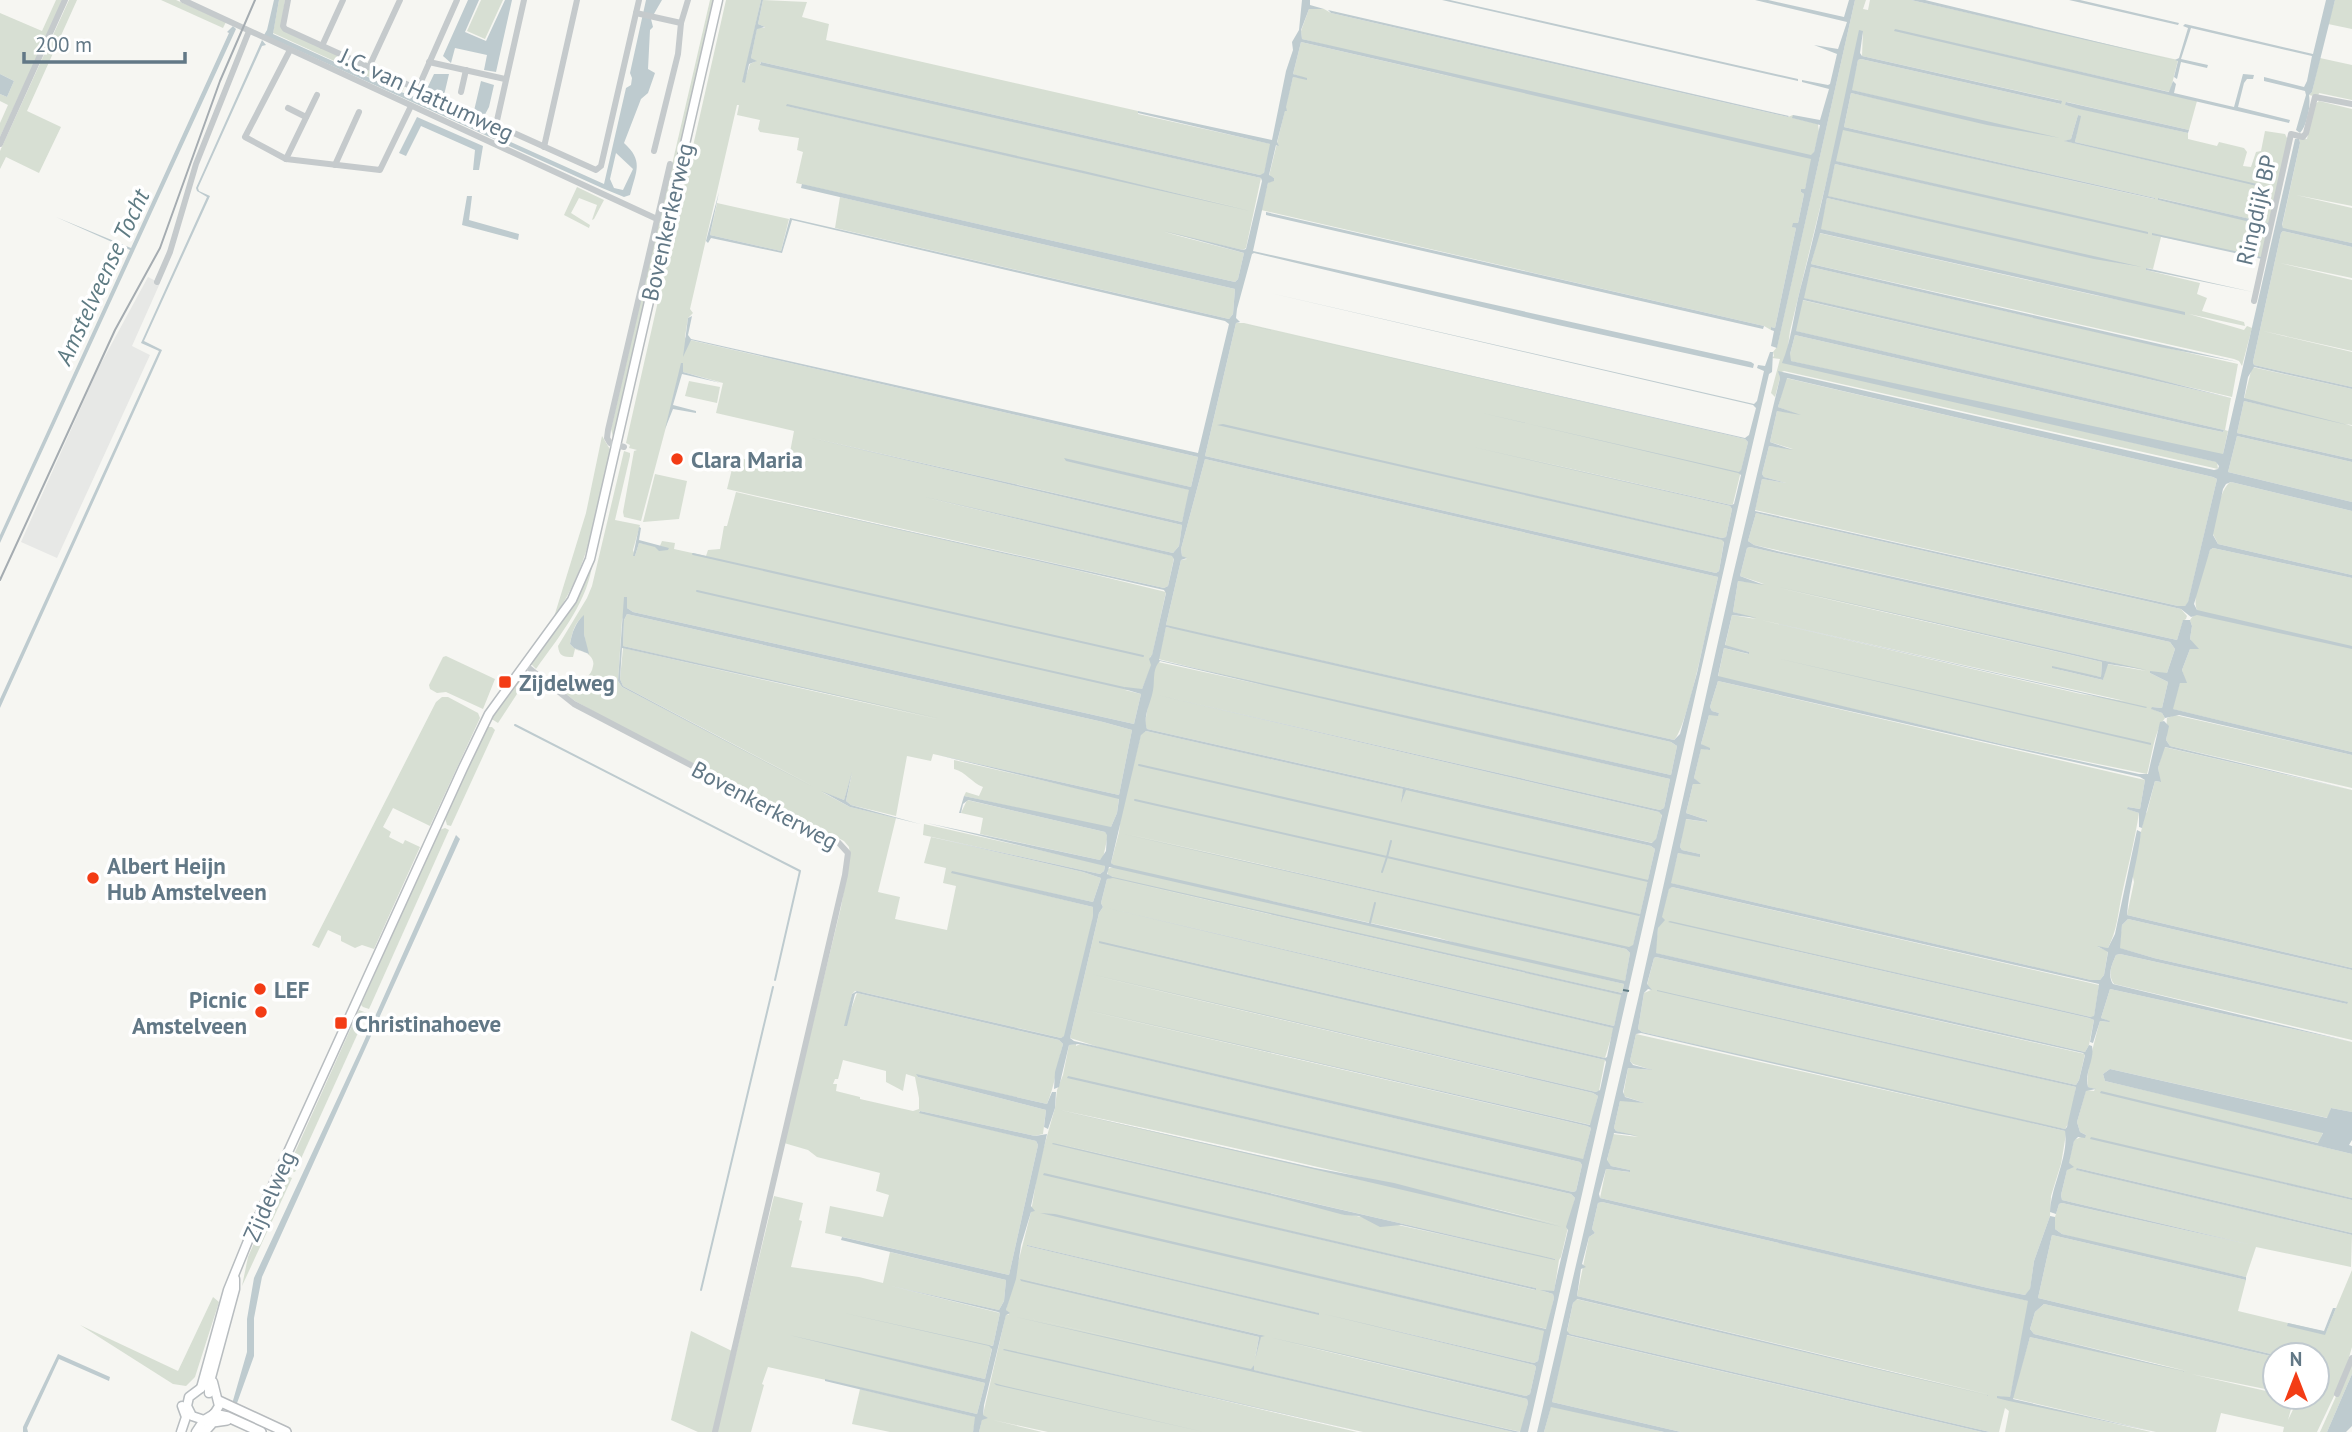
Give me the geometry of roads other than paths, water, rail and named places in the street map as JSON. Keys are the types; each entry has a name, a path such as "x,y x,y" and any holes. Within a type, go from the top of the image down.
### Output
{"highway":[{"path":"217,1406 286,1432"},
{"path":"217,1406 238,1423 261,1432"},
{"path":"204,1432 218,1420 238,1423"}],"main road":[{"name":"Bovenkerkerweg","path":"524,664 572,600 590,559 620,446 718,0"},
{"name":"Zijdelweg","path":"198,1388 228,1290 253,1231 463,768 489,714 524,664"},
{"name":"Zijdelweg","path":"212,1392 209,1385 235,1289 235,1276"},
{"path":"182,1432 188,1414 185,1402 187,1393 198,1388 212,1392 217,1406 201,1419 194,1432"},
{"path":"188,1414 201,1419"}],"street":[{"path":"0,144 65,0"},
{"name":"J.C. van Hattumweg","path":"183,0 657,219"},
{"path":"288,0 283,26 285,29 415,88 419,86 457,0"},
{"path":"322,46 342,0"},
{"path":"369,67 400,0"},
{"path":"524,0 496,125 594,170 600,168 639,14 639,0"},
{"path":"544,147 577,0"},
{"path":"654,150 678,54 681,23 688,0"},
{"path":"639,14 681,23"},
{"path":"157,282 173,242 196,164 249,31"},
{"path":"290,50 245,137 286,159 380,170 411,106"},
{"path":"429,62 505,79"},
{"path":"461,92 466,70"},
{"path":"286,159 317,95"},
{"name":"Ringdijk BP","path":"2254,301 2291,134 2303,136 2306,133 2315,97 2352,104"},
{"path":"288,108 306,117"},
{"path":"335,165 359,112"},
{"name":"Bovenkerkerweg","path":"620,446 610,443 607,438 608,430 670,164"},
{"name":"Bovenkerkerweg","path":"524,664 574,704 838,842 848,853 715,1432"},
{"path":"2337,1394 2352,1359"}],"waterway":[{"path":"693,554 1143,656"},
{"path":"697,591 1124,688"},
{"path":"515,725 800,871 775,980"},
{"path":"1139,765 1648,881"},
{"path":"1135,800 1387,857 1391,841"},
{"path":"1382,872 1387,857 1639,915"},
{"path":"1370,923 1375,903"},
{"path":"701,1290 773,987"}],"tram line":[{"path":"0,580 115,330 160,248 220,81 255,0"}],"place":[{"name":"Clara Maria","path":"677,459"},
{"name":"Zijdelweg","path":"505,682"},
{"name":"Albert Heijn Hub Amstelveen","path":"93,878"},
{"name":"LEF","path":"260,989"},
{"name":"Picnic Amstelveen","path":"261,1012"},
{"name":"Christinahoeve","path":"341,1023"}],"water label":[{"name":"Amstelveense Tocht","path":"102,277"}]}
